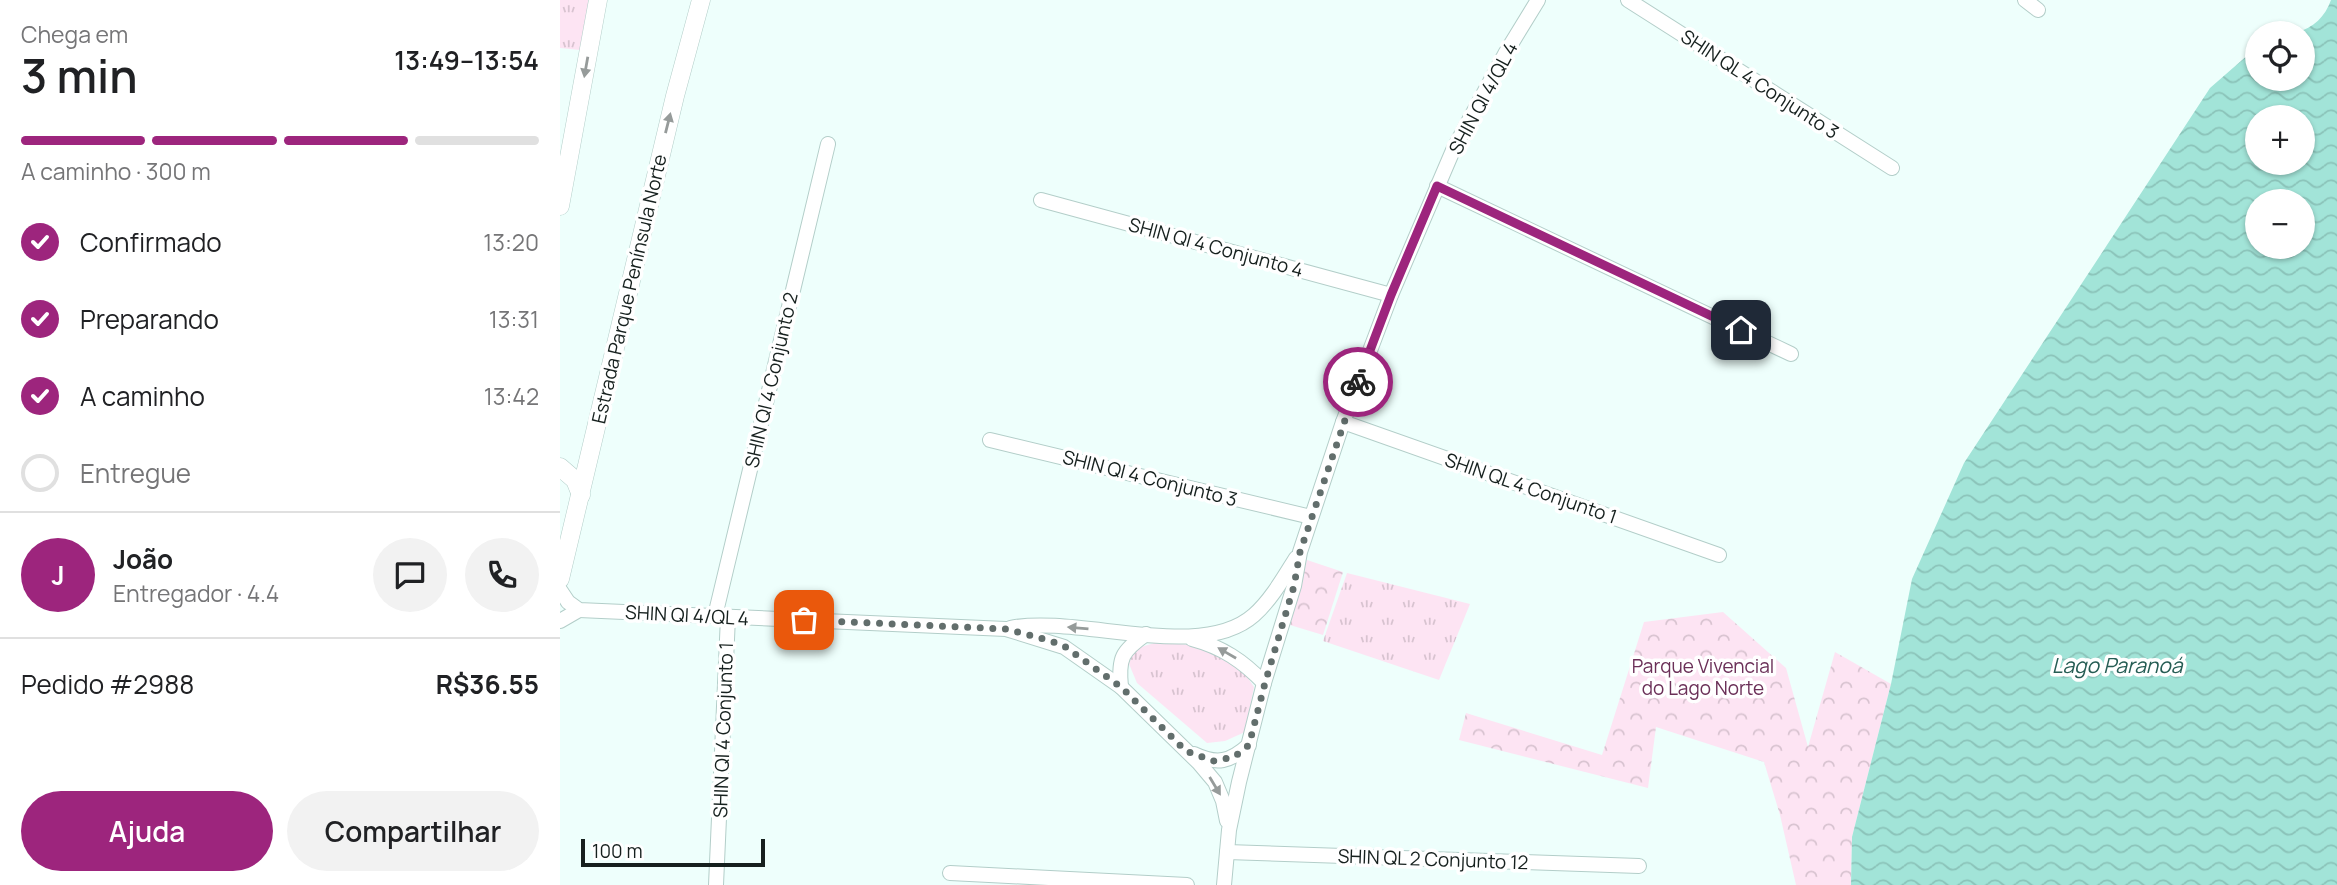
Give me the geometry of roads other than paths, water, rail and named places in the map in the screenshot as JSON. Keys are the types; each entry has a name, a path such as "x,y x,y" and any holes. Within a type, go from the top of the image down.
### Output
{"main road":[{"path":"560,206 598,0"},
{"name":"Estrada Parque Península Norte","path":"560,579 668,122 701,0"},
{"path":"560,467 575,480 581,495"}],"street":[{"name":"SHIN QI 4/QL 4","path":"1228,830 1265,683 1294,586 1300,552 1343,422 1391,295 1437,186 1467,123 1538,0"},
{"name":"SHIN QL 4 Conjunto 3","path":"1628,0 1892,169"},
{"path":"2025,0 2038,10"},
{"name":"SHIN QI 4 Conjunto 2","path":"721,616 828,144"},
{"path":"1437,186 1791,354"},
{"name":"SHIN QI 4 Conjunto 4","path":"1041,200 1391,295"},
{"name":"SHIN QL 4 Conjunto 1","path":"1343,422 1719,555"},
{"name":"SHIN QI 4 Conjunto 3","path":"990,440 1311,517"},
{"name":"SHIN QI 4/QL 4","path":"579,610 1006,629 1029,625 1057,626 1181,636 1209,634 1242,623 1253,615 1278,586 1300,552"},
{"path":"560,590 568,603 579,610 560,621"},
{"name":"SHIN QI 4 Conjunto 1","path":"716,885 721,616"},
{"name":"SHIN QI 4/QL 4","path":"1006,629 1064,646 1121,687 1199,763 1220,791 1228,830"},
{"path":"1121,687 1120,661 1126,650 1146,634"},
{"path":"1181,636 1218,647 1245,664 1265,683"},
{"path":"1186,751 1214,761 1234,757 1249,745"},
{"path":"1224,885 1228,830"},
{"name":"SHIN QL 2 Conjunto 12","path":"1227,852 1639,866"},
{"path":"950,873 1187,885"}],"water":[{"name":"Lago Paranoá","path":"2331,0 2337,0 2337,885 1851,885 1852,837 1891,684 1912,579 1964,463 2210,88 2245,57 2245,91 2315,91 2315,23 2326,11"}],"park label":[{"name":"Parque Vivencial do Lago Norte","path":"1703,677"}]}
